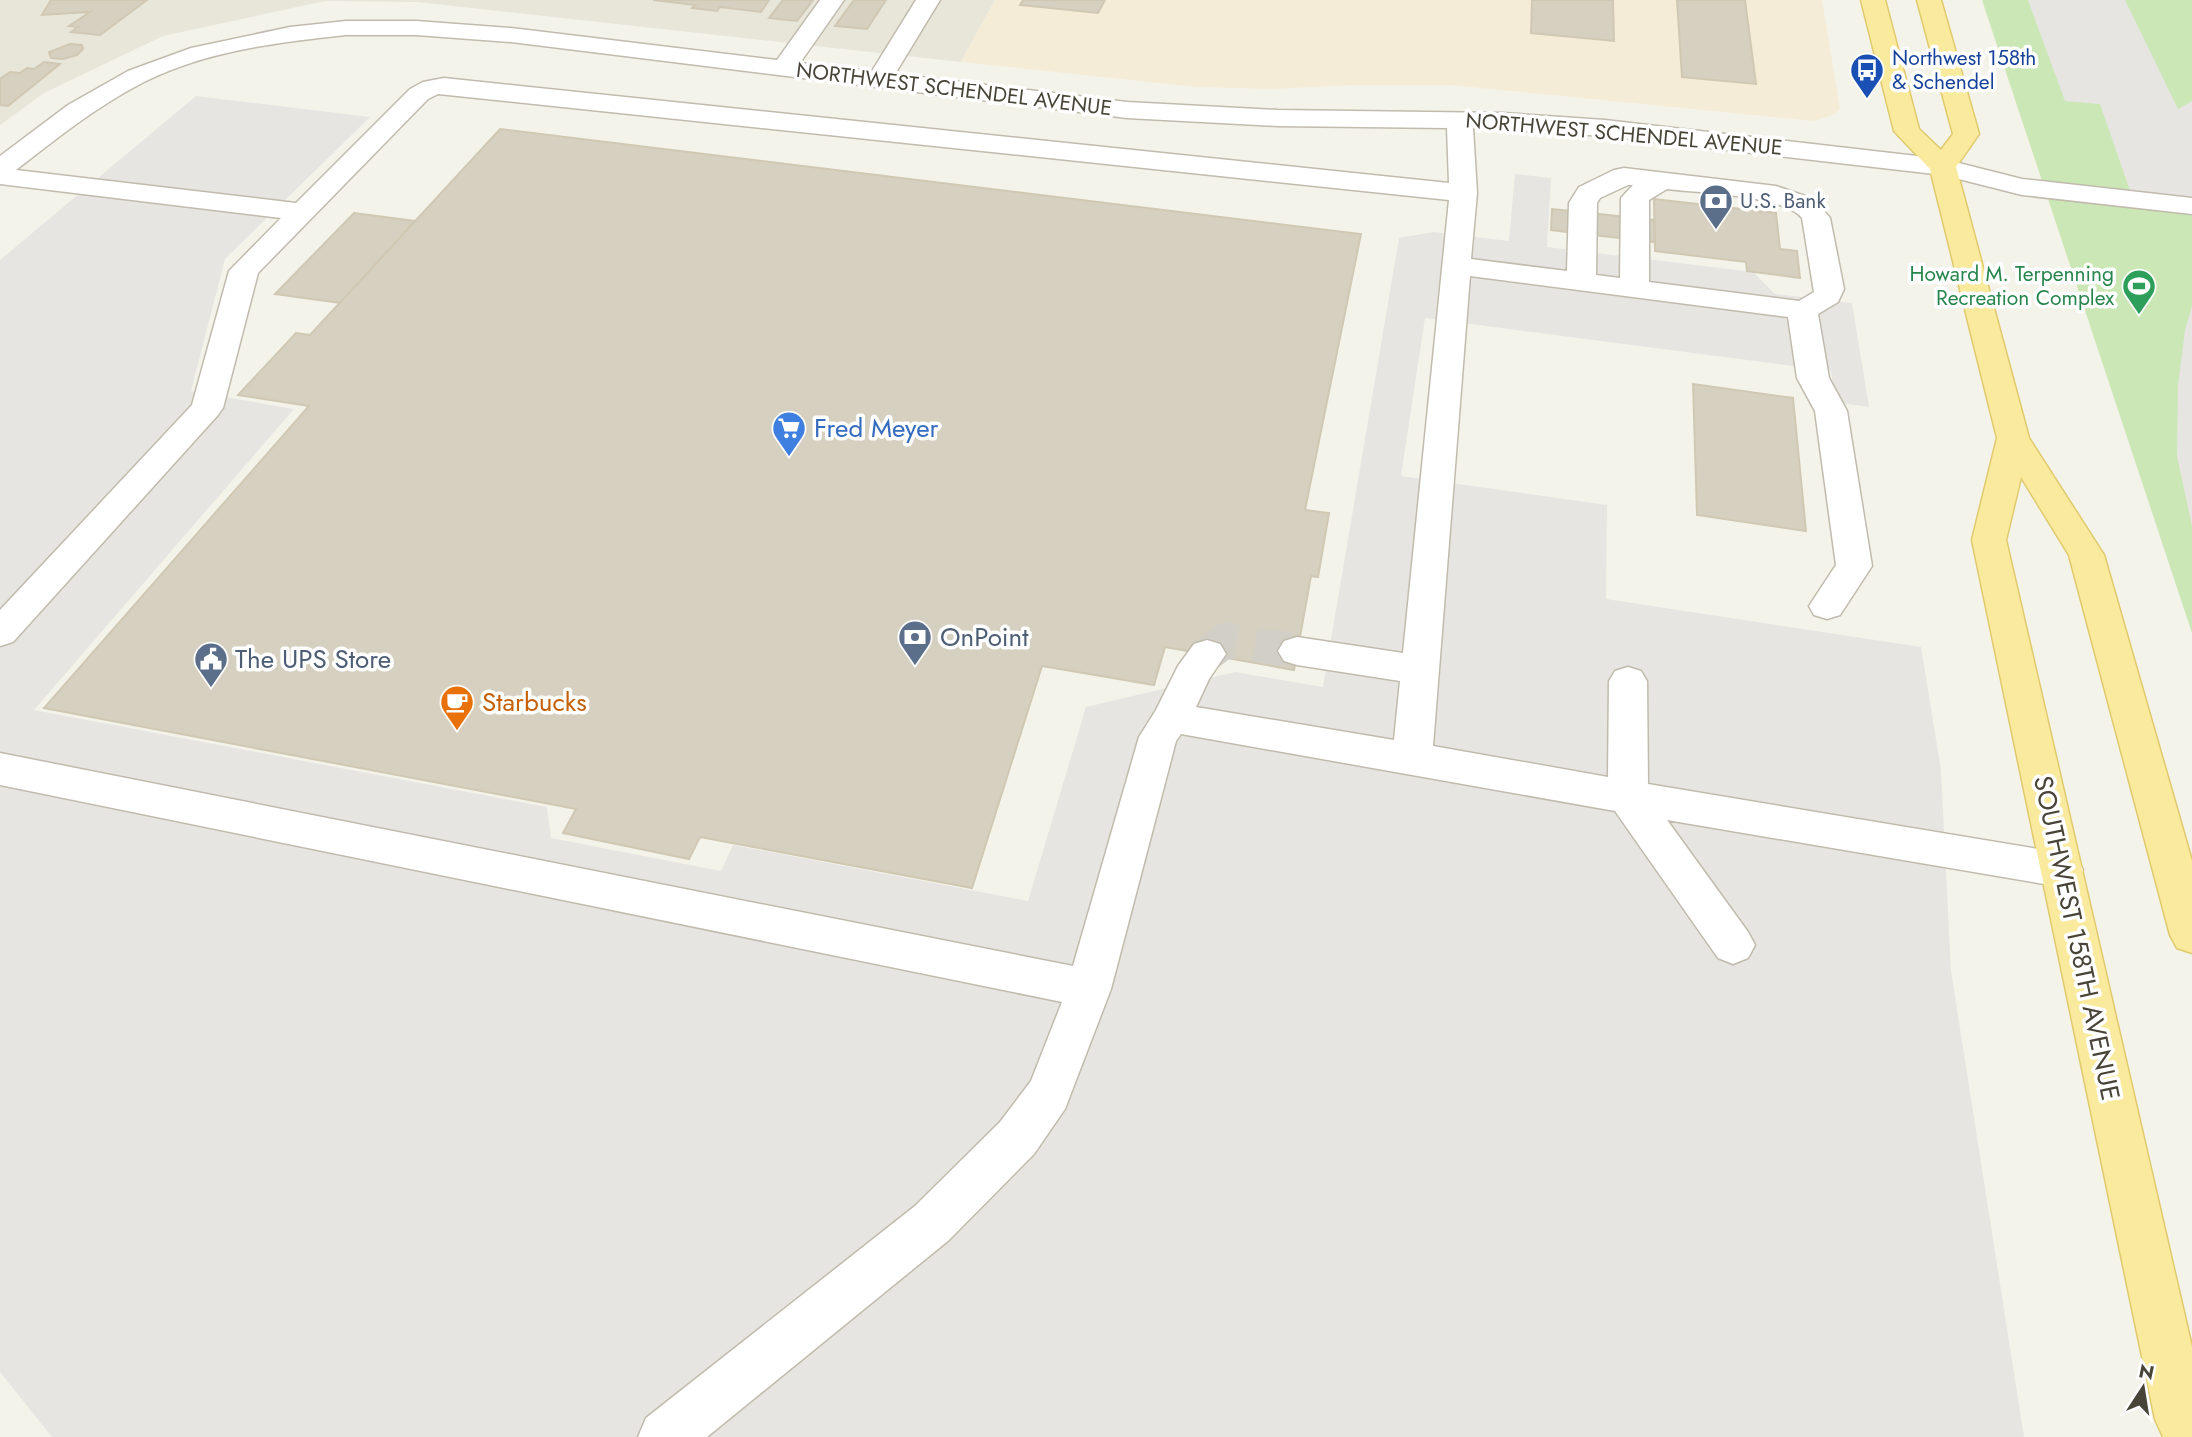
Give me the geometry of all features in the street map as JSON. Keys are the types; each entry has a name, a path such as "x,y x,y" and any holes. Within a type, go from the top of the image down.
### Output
{"main road":[{"path":"1873,0 1907,131 1943,167 1966,134 1929,0"},
{"name":"SOUTHWEST 158TH AVENUE","path":"1943,167 2012,438 2086,555 2192,935"},
{"name":"SOUTHWEST 158TH AVENUE","path":"2012,438 1989,540 2182,1419 2192,1437"}],"street":[{"path":"783,69 832,0"},
{"path":"878,81 928,0"},
{"path":"346,27 366,9"},
{"name":"NORTHWEST SCHENDEL AVENUE","path":"1,169 77,110 137,76 200,53 290,34 346,27 416,28 511,35 1127,110 1278,118 1460,120 1605,128 1943,167"},
{"path":"0,633 207,408 244,271 419,94 432,87 458,87 1463,193"},
{"path":"1412,758 1463,193 1460,120"},
{"path":"1943,167 2016,166 2192,188"},
{"path":"1943,167 2022,187 2192,206"},
{"path":"1,169 302,212"},
{"path":"1457,266 1802,310 1828,296 1829,289 1816,218 1811,209 1797,199 1776,194 1624,176 1589,193 1583,203 1568,280"},
{"path":"1634,288 1635,198 1644,190 1663,181"},
{"path":"1802,310 1813,378 1831,411 1854,566 1827,606"},
{"path":"1297,651 1420,670"},
{"path":"665,1437 932,1223 1017,1138 1049,1094 1089,989 1158,737 1172,718 1197,664 1207,654"},
{"path":"1628,681 1628,797 1733,945"},
{"path":"1172,718 2062,870"},
{"path":"0,769 986,966 1089,989"}],"shaded area":[{"path":"0,0 995,0 961,62 417,2 325,1 163,36 44,93 0,125"},
{"path":"995,0 1822,0 1840,109 1834,115 1812,121 1450,85 1355,85 1272,89 1196,87 961,62"},
{"path":"2028,0 2125,0 2178,109 2192,101 2192,212 2135,205 2100,104 2065,101"},
{"path":"196,96 370,117 225,259 191,391 294,409 34,710 547,807 551,838 721,871 733,845 1028,901 1086,707 1235,672 1323,687 1399,238 1434,232 1509,241 1515,174 1551,178 1547,247 1753,272 1775,294 1852,303 1869,407 1835,402 1831,371 1425,318 1401,476 1607,505 1606,599 1921,647 1941,770 1951,971 2024,1437 52,1437 0,1372 0,260"},
{"path":"2192,306 2192,526 2177,456 2178,385 2185,330"}],"green space":[{"name":"Howard M. Terpenning Recreation Complex","path":"1982,0 2192,0 2192,633"}],"building":[{"path":"51,0 147,0 100,35 71,32 78,27 69,26 90,12 42,15"},
{"path":"653,0 769,0 761,12 720,7 717,11 692,8 695,5"},
{"path":"783,0 813,0 797,21 769,18"},
{"path":"854,0 886,0 867,29 835,26"},
{"path":"1023,0 1105,0 1098,13 1020,5"},
{"path":"1532,0 1613,0 1614,41 1531,33"},
{"path":"1677,0 1745,0 1756,84 1682,77"},
{"path":"70,44 82,45 83,49 77,55 63,59 51,58 49,52"},
{"path":"44,62 60,64 8,106 0,105 0,79 10,72 20,73 27,68 34,69"},
{"name":"Fred Meyer","path":"500,129 1361,234 1305,510 1329,513 1318,577 1311,576 1294,670 1165,647 1154,685 1042,666 972,888 700,837 689,859 563,833 576,809 44,708 309,406 238,395 296,333 310,335"},
{"name":"U.S. Bank","path":"1654,199 1776,213 1780,249 1797,251 1800,278 1747,271 1746,262 1655,251"},
{"path":"1552,209 1654,220 1655,242 1551,230"},
{"path":"354,213 415,221 340,303 275,294"},
{"path":"1693,384 1793,398 1806,531 1697,515"}],"tunnel":[{"path":"1207,654 1226,640 1297,651"}],"place":[{"name":"Northwest 158th & Schendel","path":"1867,100"},
{"name":"U.S. Bank","path":"1716,231"},
{"name":"Howard M. Terpenning Recreation Complex","path":"2139,316"},
{"name":"Fred Meyer","path":"789,458"},
{"name":"OnPoint","path":"915,667"},
{"name":"The UPS Store","path":"211,689"},
{"name":"Starbucks","path":"457,732"}]}
